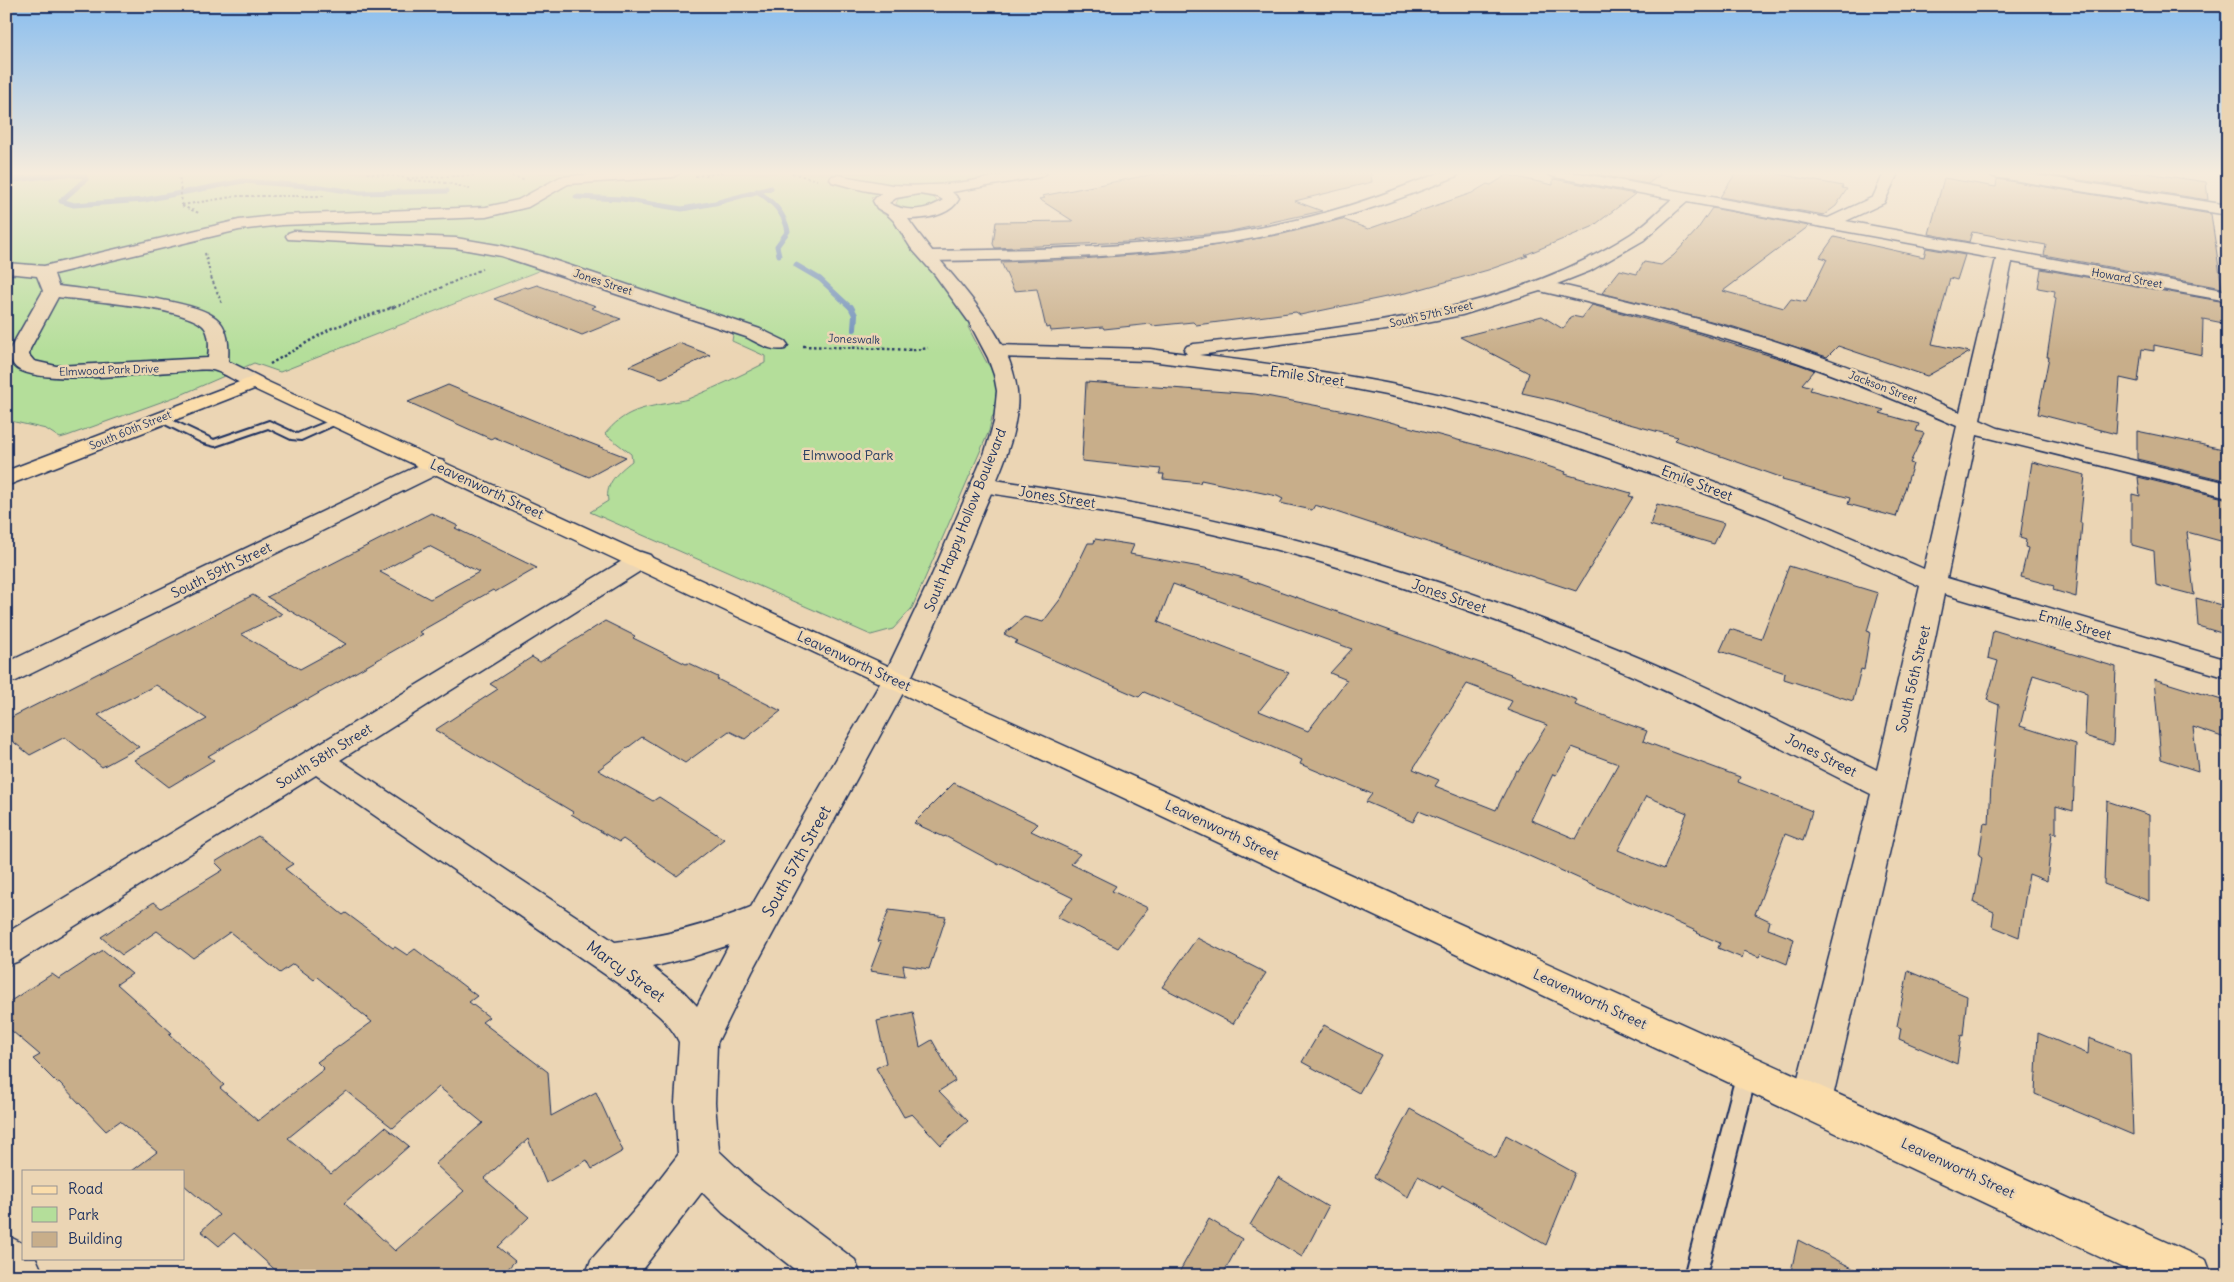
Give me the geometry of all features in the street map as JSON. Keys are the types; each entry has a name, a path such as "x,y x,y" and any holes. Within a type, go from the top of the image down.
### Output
{"main road":[{"name":"Leavenworth Street","path":"261,374 305,405 338,421 2190,1276"},
{"name":"South 60th Street","path":"6,479 165,417 261,374"},
{"path":"165,417 243,400 269,400 305,405"}],"street":[{"path":"6,268 44,271 200,233"},
{"name":"Jones Street","path":"287,233 291,236 447,242 510,253 753,332 778,345"},
{"name":"South Happy Hollow Boulevard","path":"896,680 929,614 982,485 1001,437 1007,405 1005,376 987,335 930,256 918,246 910,233"},
{"name":"South Happy Hollow Boulevard","path":"926,233 930,256"},
{"path":"930,256 1000,256 1098,250 1245,233"},
{"name":"South 57th Street","path":"1150,355 1286,339 1428,316 1491,300 1578,270 1614,252 1644,233"},
{"name":"Howard Street","path":"1884,233 2228,296"},
{"path":"1898,233 1901,236"},
{"name":"South 56th Street","path":"1812,1101 1888,789 2006,256"},
{"path":"44,271 52,292 175,309 198,315 209,321 214,328 219,346 218,364"},
{"name":"Jackson Street","path":"1537,285 1649,311 1753,341 1876,384 1990,433 2228,490"},
{"name":"Elmwood Park Drive","path":"52,292 20,349 19,355 22,362 28,366 36,369 70,372 218,364 261,374"},
{"path":"1286,339 1281,351 1283,362 1297,374"},
{"path":"995,351 1150,355"},
{"name":"Emile Street","path":"1150,355 1297,374 1411,394 1484,412 1591,444 1681,476 1774,512 1935,583 2228,669"},
{"name":"South 59th Street","path":"6,674 436,466"},
{"name":"Jones Street","path":"982,485 1087,501 1180,519 1278,542 1382,573 1506,616 1637,668 1750,719 1888,789"},
{"name":"South 58th Street","path":"6,951 641,560"},
{"name":"South 57th Street","path":"698,1042 738,964 896,680"},
{"name":"Marcy Street","path":"317,760 642,980 671,1003 689,1023 698,1042"},
{"path":"610,958 644,955 707,940 765,916"},
{"path":"607,1276 638,1242 671,1201 699,1160 695,1103 698,1042"},
{"path":"699,1160 745,1205 839,1276"},
{"path":"6,1257 22,1276"}],"lane":[{"path":"165,417 207,441 215,442 269,424 295,437 301,437 338,421"},
{"path":"1695,1276 1747,1072"}],"path":[{"path":"205,248 211,277 226,310"},
{"path":"261,374 332,328 424,296 510,253"},
{"name":"Joneswalk","path":"778,345 870,349 928,348"}],"green space":[{"name":"Elmwood Park","path":"6,233 901,233 903,240 944,268 965,291 972,320 968,327 987,363 996,374 1003,402 992,417 989,431 912,608 893,629 871,635 590,512 608,501 609,489 614,478 632,461 631,454 605,434 612,426 626,415 650,407 688,399 717,386 765,363 765,356 732,341 735,322 729,319 561,262 280,372 254,363 183,394 60,438 46,429 6,420"}],"building":[{"path":"995,233 1219,233 1128,242 995,248 993,244"},
{"path":"1578,233 1525,255 1528,256 1488,270 1410,292 1300,315 1296,312 1196,325 1193,322 1051,331 1050,327 1046,328 1037,289 1014,291 1001,262 1082,259 1183,251 1283,234"},
{"path":"1694,233 1800,233 1723,291 1784,308 1791,299 1806,302 1827,259 1820,257 1834,237 1924,257 1926,248 1965,255 1957,280 1950,278 1932,344 1970,352 1927,376 1838,346 1827,357 1734,327 1602,293 1620,270 1637,274 1644,262 1661,265 1674,255"},
{"path":"1929,233 1972,233 1969,242"},
{"path":"1977,233 2214,233 2222,288 2044,255 2046,245"},
{"path":"2041,269 2225,302 2228,324 2203,319 2202,355 2154,345 2154,351 2142,349 2138,382 2120,378 2116,434 2038,414 2049,357 2047,357 2056,298 2054,297 2055,291 2038,288"},
{"path":"537,285 596,306 591,308 621,319 582,335 494,299 525,287"},
{"path":"1592,305 1693,332 1798,364 1814,370 1802,384 1812,387 1810,390 1884,410 1880,413 1919,424 1916,431 1924,433 1910,463 1913,464 1896,517 1848,504 1850,498 1782,480 1783,478 1675,440 1678,437 1618,421 1554,400 1522,393 1529,373 1460,337 1542,316 1563,329 1572,316 1582,318"},
{"path":"679,343 710,355 662,378 629,366"},
{"path":"1086,382 1255,394 1356,413 1503,452 1566,472 1565,474 1631,493 1629,496 1633,497 1576,591 1315,505 1312,510 1280,503 1283,499 1277,496 1201,480 1200,483 1163,479 1164,474 1159,474 1161,469 1082,461"},
{"path":"448,385 626,457 589,477 494,437 491,439 408,402"},
{"path":"2137,431 2228,450 2228,481 2137,459"},
{"path":"2032,462 2085,475 2076,597 2053,590 2054,586 2021,577 2028,548 2025,547 2026,540 2020,538"},
{"path":"2138,477 2228,499 2228,543 2187,532 2194,595 2156,585 2154,551 2132,545 2132,494 2140,496"},
{"path":"1657,504 1724,523 1714,544 1650,525"},
{"path":"431,513 458,526 455,528 537,568 495,592 493,590 419,632 423,634 208,756 214,760 169,787 134,760 207,719 156,685 98,715 139,747 102,767 65,737 30,755 6,736 6,720 253,595 282,614 241,634 300,669 346,644 267,597","holes":["429,546 479,572 430,599 380,572"]},
{"path":"1095,539 1134,545 1130,554 1205,568 1240,577 1511,674 1577,700 1575,705 1647,731 1643,741 1740,777 1738,782 1812,811 1803,841 1785,834 1755,914 1770,921 1768,929 1794,939 1787,964 1761,953 1759,957 1744,951 1742,958 1718,948 1720,943 1698,932 1529,856 1419,811 1413,822 1366,802 1372,794 1300,764 1302,760 1144,692 1139,697 1014,643 1018,641 1004,634 1024,617 1043,622 1062,597 1088,543 1094,543","holes":["1173,584 1352,649 1330,673 1347,680 1308,731 1259,711 1289,673 1158,622","1467,684 1512,701 1507,710 1547,725 1518,771 1516,770 1496,810 1435,786 1439,780 1413,769","1572,747 1618,764 1576,839 1531,820 1553,774 1556,775","1646,796 1687,813 1664,869 1618,850"]},
{"path":"1789,566 1878,593 1867,631 1870,632 1864,670 1861,669 1853,701 1784,679 1785,673 1720,651 1730,629 1761,639"},
{"path":"2196,598 2228,607 2228,635 2198,626"},
{"path":"605,621 635,636 633,638 686,664 688,663 718,677 717,679 781,711 745,739 729,731 685,763 642,737 598,770 653,801 659,797 724,839 677,876 623,839 619,842 571,814 573,812 435,730 498,689 490,684 532,657 540,662"},
{"path":"1993,630 2116,667 2113,745 2085,736 2087,694 2084,691 2033,675 2020,726 2076,744 2073,811 2056,806 2056,834 2052,832 2047,881 2029,874 2019,937 1992,926 1994,912 1974,903 1982,857 1979,855 1984,823 1989,824 1999,705 1987,700 1998,661 1988,658"},
{"path":"2154,679 2228,702 2228,739 2193,727 2198,771 2161,759"},
{"path":"954,783 1038,824 1031,831 1080,854 1071,864 1116,886 1112,891 1148,908 1118,948 1057,917 1073,898 1001,863 999,865 945,836 914,823"},
{"path":"2107,801 2149,815 2149,901 2104,884"},
{"path":"258,836 293,864 285,869 343,915 346,913 393,948 395,947 407,955 415,949 477,996 469,1002 489,1017 482,1022 548,1072 551,1116 596,1092 623,1151 592,1169 587,1160 546,1183 528,1139 484,1179 529,1217 498,1247 515,1261 501,1276 282,1276 234,1233 219,1246 201,1231 219,1215 185,1186 185,1170 133,1170 157,1152 120,1121 106,1131 59,1082 57,1083 33,1059 40,1055 6,1026 6,1004 52,974 59,979 103,950 132,974 117,984 172,1033 169,1034 224,1085 220,1088 258,1121 324,1069 317,1062 372,1022 317,977 314,980 293,964 280,973 230,932 193,958 157,931 122,955 101,937 154,902 161,908 223,870 215,862","holes":["439,1087 483,1123 435,1164 464,1191 395,1251 344,1203 409,1146 385,1127 331,1174 288,1138 346,1091 393,1128"]},
{"path":"889,910 946,917 929,969 903,965 905,976 870,971 881,942 877,941"},
{"path":"1197,938 1266,973 1233,1024 1162,987"},
{"path":"1908,971 1967,996 1963,1036 1961,1035 1957,1064 1899,1039 1901,1028 1897,1026"},
{"path":"913,1012 920,1047 932,1040 955,1081 939,1091 968,1121 941,1145 912,1114 904,1117 876,1068 886,1063 877,1021"},
{"path":"1324,1025 1381,1055 1359,1093 1302,1062"},
{"path":"2038,1033 2088,1054 2089,1038 2130,1054 2133,1135 2035,1094"},
{"path":"1410,1109 1496,1158 1506,1135 1575,1173 1546,1245 1442,1185 1440,1188 1418,1176 1408,1197 1374,1177"},
{"path":"1278,1177 1328,1207 1302,1257 1250,1225"},
{"path":"1209,1219 1242,1239 1222,1276 1177,1276"},
{"path":"1798,1240 1868,1276 1790,1276"}],"waterway":[{"path":"779,255 777,246 787,233"},
{"path":"796,265 820,279 851,308"},
{"path":"851,307 855,315 854,329"}]}
